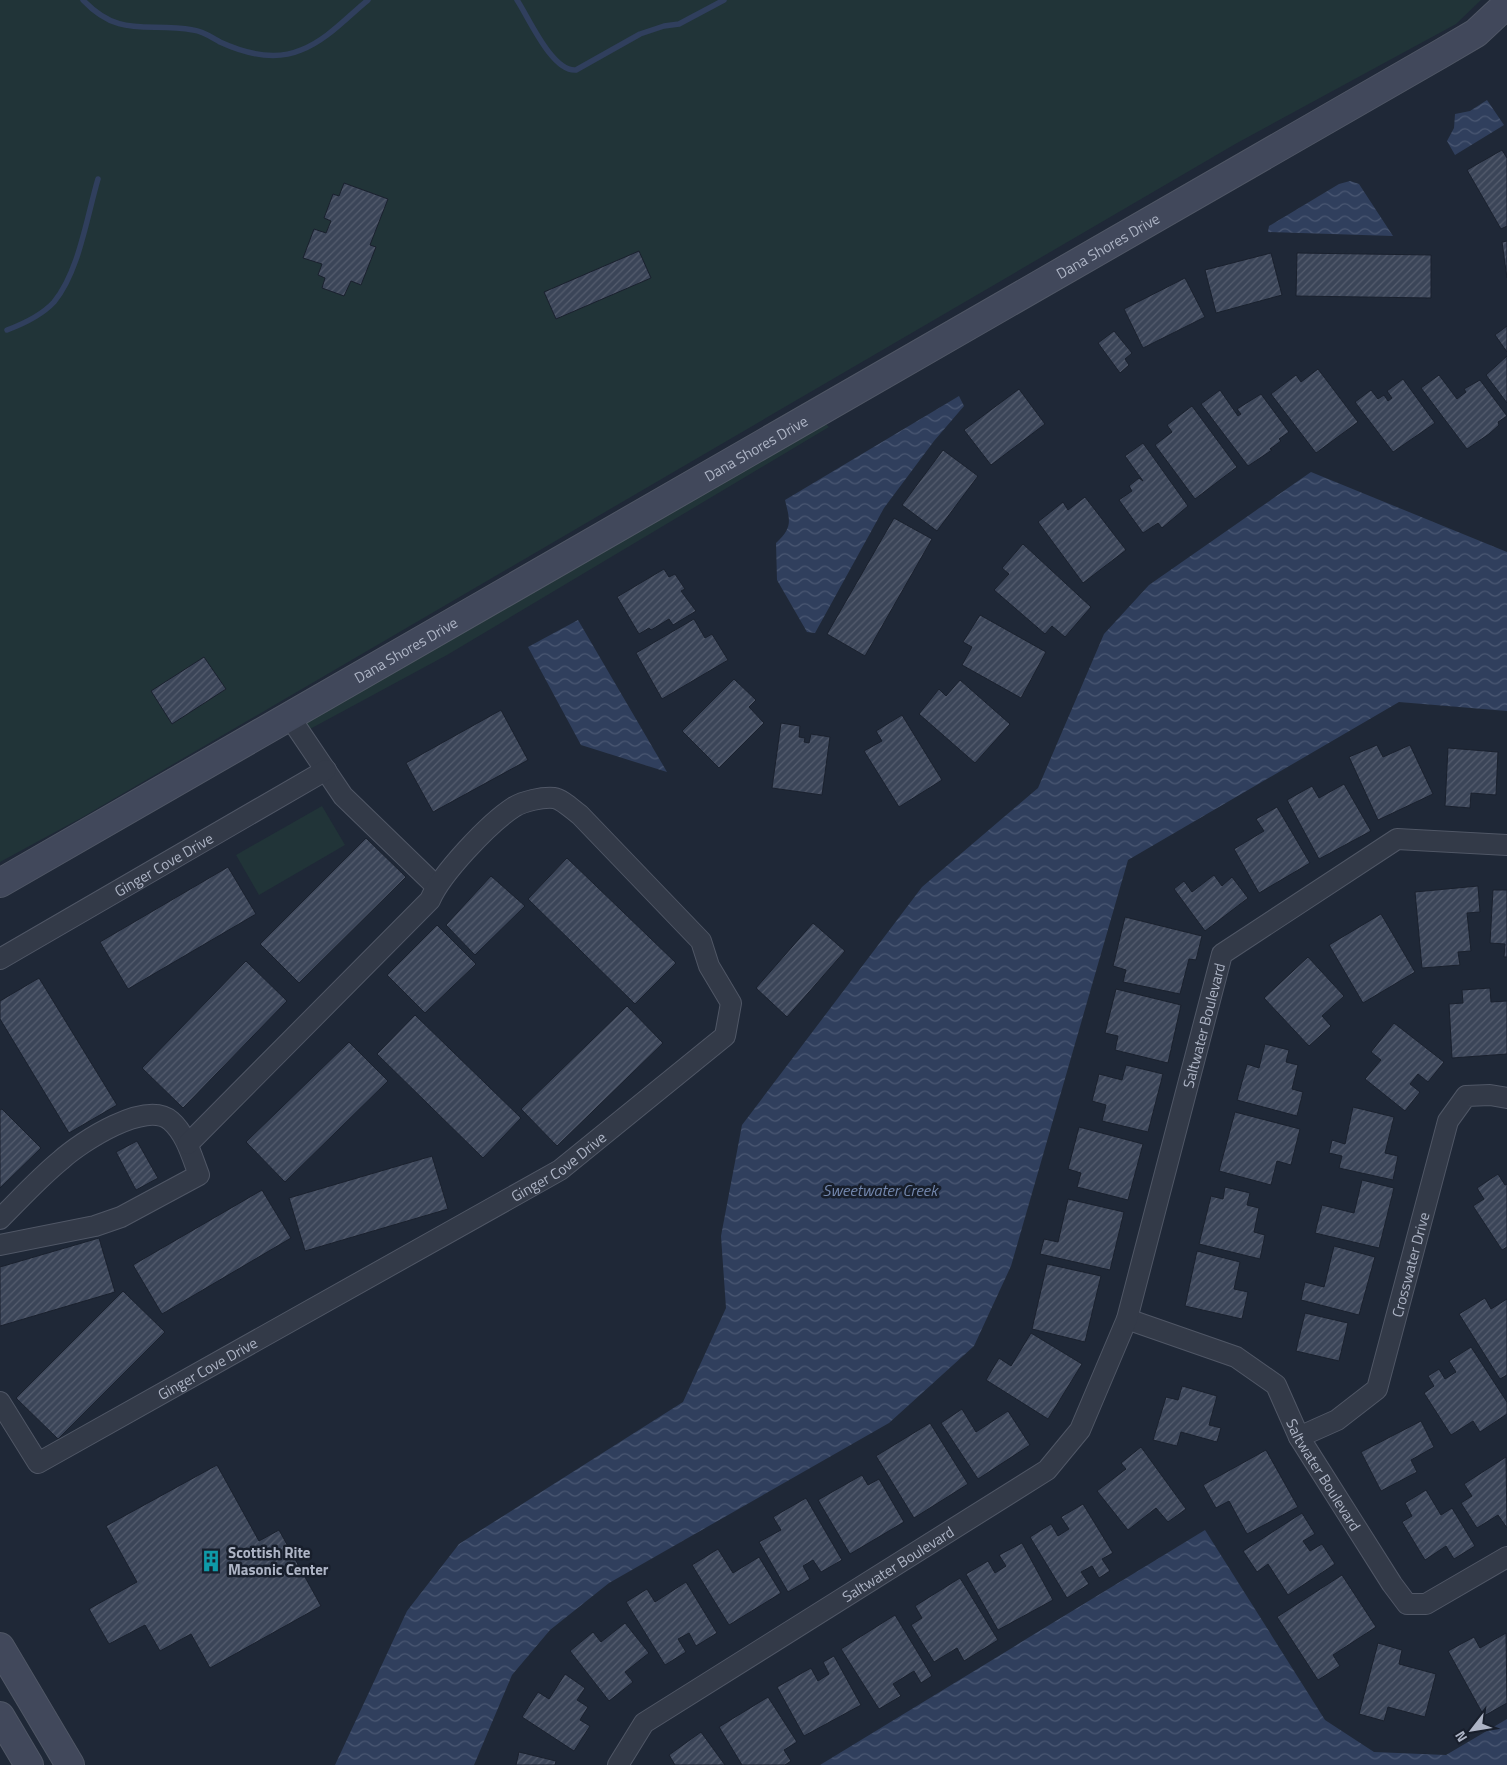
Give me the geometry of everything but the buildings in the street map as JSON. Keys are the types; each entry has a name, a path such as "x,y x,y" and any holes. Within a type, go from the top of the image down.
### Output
{"street":[{"name":"Dana Shores Drive","path":"0,883 1442,53 1476,32 1507,4"},
{"path":"289,716 343,796 436,886"},
{"name":"Ginger Cove Drive","path":"0,959 326,770"},
{"name":"Ginger Cove Drive","path":"0,1402 38,1463 560,1170 725,1036 731,1003 709,966 701,941 580,815 556,798 529,800 514,807 488,829 436,886 430,900 188,1144"},
{"name":"Saltwater Boulevard","path":"618,1765 644,1723 1046,1470 1080,1430 1127,1319 1222,954 1397,839 1507,845"},
{"name":"Crosswater Drive","path":"1299,1437 1337,1420 1377,1388 1448,1121 1466,1096 1490,1095 1507,1098"},
{"path":"0,1219 68,1154 127,1120 145,1114 159,1115 170,1120 188,1144 199,1175 120,1217 95,1226 0,1245"},
{"name":"Saltwater Boulevard","path":"1127,1319 1236,1357 1276,1385 1299,1437 1392,1584 1407,1604 1426,1604 1507,1557"},
{"path":"0,1647 70,1765"},
{"path":"0,1716 29,1765"}],"green space":[{"path":"0,0 1481,0 1456,24 1237,143 81,818 0,862"},
{"path":"822,420 829,427 447,655 310,729 303,719"},
{"path":"322,806 345,845 259,895 236,855"}],"water":[{"path":"1487,100 1504,125 1455,155 1447,141 1454,128 1455,114 1470,111"},
{"path":"1350,181 1359,184 1393,236 1268,232 1269,226 1339,184"},
{"path":"959,396 964,406 934,441 884,508 815,633 807,632 777,580 776,543 788,528 789,523 785,500"},
{"name":"Sweetwater Creek","path":"1311,472 1507,552 1507,711 1399,702 1128,860 1011,1266 974,1346 889,1423 609,1583 550,1630 512,1675 474,1765 335,1765 407,1611 459,1544 683,1402 726,1308 721,1236 742,1125 922,887 1038,788 1104,634 1149,585"},
{"path":"578,620 667,772 581,745 528,647"},
{"path":"1205,1530 1325,1720 1374,1752 1446,1755 1507,1719 1507,1765 820,1765"}],"waterway":[{"path":"83,0 96,12 122,25 197,31 239,49 270,55 291,53 310,46 328,34 368,0"},
{"path":"517,0 550,53 567,68 576,70 640,34 664,26 679,24 724,0"},
{"path":"7,330 26,322 44,311 63,290 76,260 98,179"}],"place":[{"name":"Scottish Rite Masonic Center","path":"211,1561"}]}
